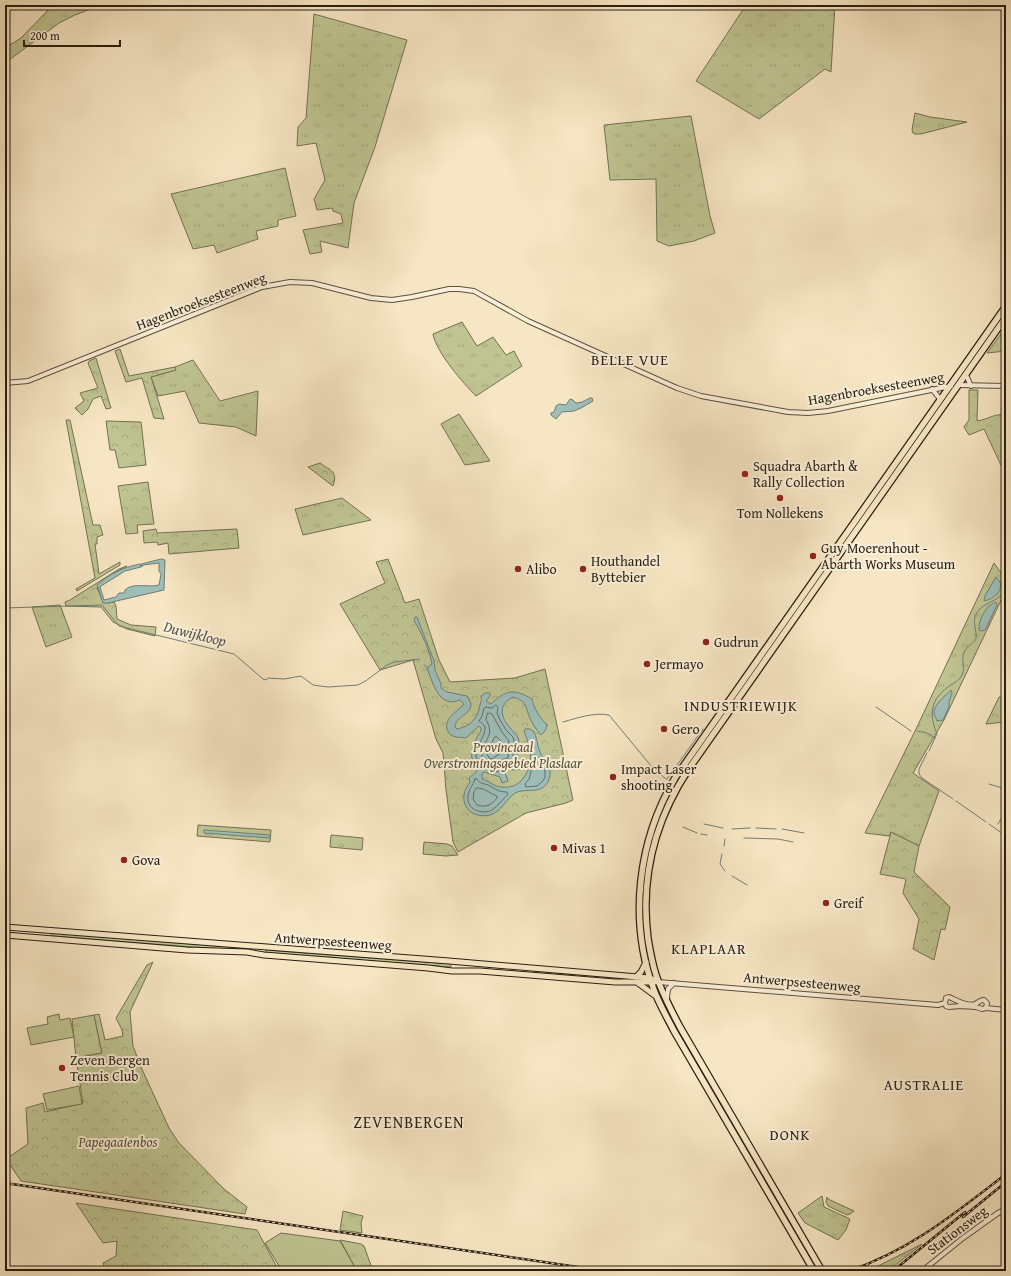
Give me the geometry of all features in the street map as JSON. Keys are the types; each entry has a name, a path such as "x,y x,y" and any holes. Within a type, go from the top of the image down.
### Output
{"highway":[{"path":"813,1268 674,1030 657,997 646,962 640,922 639,897 644,856 653,825 668,790 683,765 1006,306"},
{"path":"822,1271 680,1027 658,982 647,933 647,881 651,856 656,835 666,809 688,770 1006,317"}],"main road":[{"name":"Antwerpsesteenweg","path":"5,927 624,976 636,980"},
{"path":"5,934 16,933 35,935 38,933 38,929"},
{"path":"48,939 46,932 54,930"},
{"name":"Antwerpsesteenweg","path":"5,934 48,939 247,952 270,956 452,971 480,971 658,982"},
{"path":"452,971 458,966 453,962"},
{"path":"646,962 636,980 657,997"},
{"path":"528,975 531,973 529,969"}],"street":[{"name":"Hagenbroeksesteenweg","path":"5,383 28,381 262,287 290,282 312,283 371,298 392,300 449,289 459,288 474,291 528,321 677,388 701,396 788,412 808,413 828,410 958,385 1006,386"},
{"path":"966,375 971,386"},
{"path":"932,389 940,399"},
{"name":"Antwerpsesteenweg","path":"658,982 940,1005 945,1003"},
{"path":"667,1003 667,990 674,983"},
{"name":"Antwerpsesteenweg","path":"945,1003 945,999 948,997 957,1001 972,1004 976,1004 982,1000 986,1002 986,1008"},
{"name":"Antwerpsesteenweg","path":"945,1003 949,1007 960,1006 1006,1010"},
{"name":"Stationsweg","path":"922,1271 963,1238 1006,1209"}],"green space":[{"path":"53,5 101,5 59,23 5,63 5,48 21,38"},
{"path":"746,5 835,5 831,72 825,69 759,119 696,81"},
{"path":"314,14 407,40 375,147 354,203 348,248 320,241 322,252 310,254 303,230 343,223 341,214 333,211 332,208 317,210 314,199 325,180 316,143 297,146 298,127 306,118"},
{"path":"915,113 930,117 967,122 921,134 915,134 912,130"},
{"path":"691,116 710,216 715,233 694,241 669,246 657,241 656,179 610,180 604,125"},
{"path":"285,168 296,216 278,220 278,226 256,231 258,239 217,253 214,245 193,249 171,194"},
{"path":"462,322 477,346 493,337 506,355 514,351 522,366 476,396 444,358 433,334"},
{"path":"1006,327 1006,351 987,353"},
{"path":"120,349 129,376 175,367 176,370 151,377 164,419 154,418 142,378 126,382 115,351"},
{"path":"96,358 111,408 106,409 101,396 93,399 88,409 82,415 75,408 84,401 80,393 98,388 88,363"},
{"path":"193,360 220,401 258,391 256,436 236,427 199,423 185,391 158,396 151,377 175,370 175,367"},
{"path":"969,390 978,390 977,421 995,415 1006,415 1006,476 984,429 969,435 964,427 969,420"},
{"path":"459,414 490,461 465,465 441,424"},
{"path":"66,420 70,420 93,525 100,525 103,535 97,537 97,544 95,544 99,574 120,562 120,565 77,591 76,589 95,578"},
{"path":"106,421 141,422 146,465 119,468 115,450 110,450"},
{"path":"320,463 334,474 335,477 333,486 308,467"},
{"path":"148,482 154,524 137,525 138,533 126,534 118,486"},
{"path":"342,498 371,520 303,535 295,509"},
{"path":"156,529 157,533 237,529 239,548 169,554 168,543 158,545 157,542 144,543 143,531"},
{"name":"Provinciaal Overstromingsgebied Plaslaar","path":"388,559 405,603 419,599 439,660 450,682 515,678 545,669 573,800 526,813 458,852 453,842 443,753 436,739 413,660 380,670 340,604 385,583 376,562"},
{"path":"994,563 1006,580 1006,590 944,720 913,773 939,791 919,846 891,832 889,836 865,833 917,727"},
{"path":"127,566 111,575 97,587 102,600 108,603 114,602 116,606 117,619 131,625 156,627 155,636 127,629 113,622 101,607 66,606 65,602 119,569"},
{"path":"60,605 72,637 46,647 32,607"},
{"path":"999,697 1006,697 1005,722 986,724"},
{"path":"198,825 271,830 270,842 197,836"},
{"path":"891,832 919,846 914,872 950,907 945,930 941,929 934,960 913,949 919,919 903,893 906,879 880,874"},
{"path":"331,835 363,838 362,850 330,847"},
{"path":"424,842 447,844 452,846 458,855 446,856 423,854"},
{"path":"52,933 244,948 244,951 52,936"},
{"path":"266,950 451,964 451,967 265,953"},
{"name":"Papegaaienbos","path":"153,962 130,1012 133,1046 169,1128 179,1143 224,1189 247,1207 245,1214 21,1181 6,1159 28,1144 26,1108 43,1103 45,1112 83,1103 76,1058 102,1053 94,1015 99,1014 105,1040 123,1036 122,1030 116,1018 147,965"},
{"path":"534,971 642,980 643,981 534,974"},
{"path":"59,1014 60,1020 70,1018 74,1037 31,1045 27,1028 48,1024 47,1017"},
{"path":"94,1015 102,1053 76,1058 72,1019"},
{"path":"79,1086 82,1104 47,1110 43,1094"},
{"path":"822,1196 824,1207 850,1219 846,1230 838,1240 805,1223 798,1213"},
{"path":"827,1197 828,1199 854,1211 847,1215 828,1206 826,1202"},
{"path":"76,1203 257,1230 279,1271 105,1271 103,1263 116,1256 117,1241 103,1243"},
{"path":"343,1211 363,1216 361,1223 362,1233 340,1230"},
{"path":"281,1233 340,1241 357,1271 282,1271 265,1243"},
{"path":"340,1240 361,1244 364,1246 373,1271 357,1271"},
{"path":"922,1244 888,1271 868,1271"}],"water":[{"path":"592,398 593,401 574,411 562,412 556,419 551,415 556,406 559,404 566,405 570,399 576,403"},
{"path":"161,559 165,560 164,590 103,603 97,585 112,574 128,567 140,564 141,567 125,571 101,586 104,600 116,597 119,593 124,593 125,590 132,586 159,585 161,574 159,571 159,563 143,565 142,567 141,564"},
{"path":"996,577 1001,586 999,592 991,599 984,601 985,596"},
{"path":"996,602 997,605 985,630 979,630 983,613 989,606"},
{"path":"415,617 417,617 434,661 435,670 441,684 441,688 447,692 467,696 470,702 471,706 469,710 456,722 455,727 457,729 470,724 473,721 479,710 481,696 485,693 490,693 490,696 486,701 491,704 501,696 510,692 520,693 532,699 538,713 547,725 545,731 541,735 532,722 525,705 521,700 513,697 508,700 502,711 507,724 517,735 519,741 517,752 519,761 523,768 510,770 506,768 504,770 508,781 502,783 500,777 484,772 482,774 482,779 502,787 516,785 521,781 528,770 530,763 530,749 524,731 525,729 529,729 534,732 540,753 550,770 549,779 543,788 515,793 497,811 490,815 482,816 475,814 466,807 464,795 470,782 469,778 477,771 472,759 472,751 475,740 481,731 481,728 479,726 466,738 455,737 451,735 447,729 449,718 464,704 460,700 453,702 447,701 438,693 427,668 432,664 431,659 425,642 414,620"},
{"path":"951,690 952,692 949,707 943,720 937,721 934,714 935,708"},
{"path":"204,830 270,835 270,838 204,833"}],"waterway":[{"path":"935,738 937,734 934,727 932,714 934,703 942,692 958,680 962,675 964,653 976,639 975,617 977,613 983,606 1002,595 1006,586"},
{"name":"Duwijkloop","path":"5,608 102,605 119,626 234,654 266,680 268,678 284,679 301,676 313,685 328,687 358,685 387,665 395,662 420,660"},
{"name":"Duwijkloop","path":"424,665 428,668"},
{"name":"Duwijkloop","path":"876,707 911,731"},
{"name":"Duwijkloop","path":"563,722 592,715 609,715 652,767 666,779 703,729"},
{"name":"Duwijkloop","path":"917,731 927,733 935,738 929,751"},
{"name":"Duwijkloop","path":"927,753 919,769 919,774 922,778 953,799"},
{"name":"Duwijkloop","path":"989,784 1002,788 1006,799"},
{"name":"Duwijkloop","path":"956,801 986,822"},
{"name":"Duwijkloop","path":"998,824 1006,810"},
{"path":"704,824 723,828"},
{"name":"Duwijkloop","path":"989,824 1006,836"},
{"path":"683,827 697,833"},
{"path":"732,829 750,828"},
{"path":"756,828 776,829"},
{"path":"782,829 804,833"},
{"path":"701,834 707,835"},
{"path":"744,838 778,839 793,842"},
{"path":"724,846 725,839"},
{"path":"722,854 720,864 725,871"},
{"path":"732,876 747,885"}],"railway":[{"path":"849,1271 893,1252 932,1229 1006,1174"},
{"path":"963,1217 1006,1182"},
{"path":"5,1183 605,1271"},
{"path":"893,1271 965,1212"}],"place":[{"name":"Squadra Abarth & Rally Collection","path":"745,474"},
{"name":"Tom Nollekens","path":"780,498"},
{"name":"Guy Moerenhout - Abarth Works Museum","path":"813,556"},
{"name":"Alibo","path":"518,569"},
{"name":"Houthandel Byttebier","path":"583,569"},
{"name":"Gudrun","path":"706,642"},
{"name":"Jermayo","path":"647,664"},
{"name":"Gero","path":"664,729"},
{"name":"Impact Laser shooting","path":"613,777"},
{"name":"Mivas 1","path":"554,848"},
{"name":"Gova","path":"124,860"},
{"name":"Greif","path":"826,903"},
{"name":"Zeven Bergen Tennis Club","path":"62,1068"}],"district":[{"name":"BELLE VUE","path":"630,360"},
{"name":"INDUSTRIEWIJK","path":"741,706"},
{"name":"KLAPLAAR","path":"709,949"},
{"name":"AUSTRALIE","path":"924,1085"},
{"name":"ZEVENBERGEN","path":"409,1122"},
{"name":"DONK","path":"790,1135"}]}
